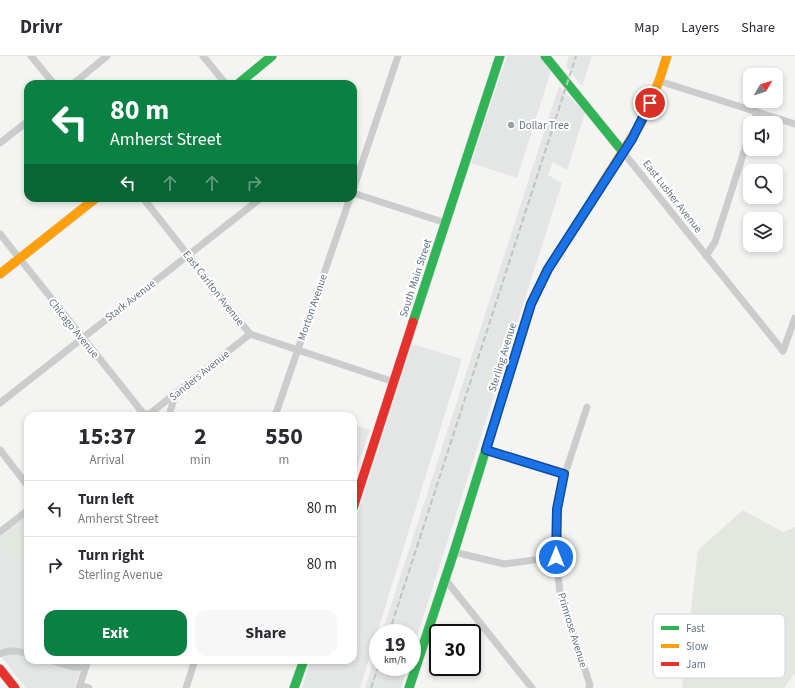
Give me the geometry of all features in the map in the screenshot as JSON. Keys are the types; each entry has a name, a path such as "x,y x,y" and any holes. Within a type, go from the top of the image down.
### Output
{"street":[{"path":"31,56 51,80"},
{"path":"78,80 107,56"},
{"path":"203,56 223,80"},
{"path":"243,80 272,56"},
{"path":"357,179 398,56"},
{"name":"South Main Street","path":"357,484 394,382 500,56"},
{"name":"East Lusher Avenue","path":"545,56 783,351 795,318"},
{"name":"Sterling Avenue","path":"409,688 454,552 531,304 548,269 641,123 659,81 667,56"},
{"path":"659,81 795,124"},
{"path":"756,116 757,112"},
{"path":"0,143 24,123"},
{"path":"706,256 715,242 743,155"},
{"path":"357,192 446,223"},
{"path":"0,274 91,202"},
{"name":"East Carlton Avenue","path":"145,202 250,334 297,351 394,382"},
{"name":"Stark Avenue","path":"0,403 187,254 192,253 256,202"},
{"name":"Morton Avenue","path":"276,412 349,202"},
{"name":"Chicago Avenue","path":"0,234 142,412"},
{"name":"Sanders Avenue","path":"155,412 250,334"},
{"path":"169,412 175,395"},
{"name":"Primrose Avenue","path":"587,407 564,474 557,509 556,557 560,592 590,685 589,688"},
{"path":"0,450 24,481"},
{"path":"486,450 564,474"},
{"path":"0,532 24,513"},
{"path":"454,552 504,564 556,557"},
{"path":"445,579 532,688"},
{"path":"0,654 6,651 24,652"},
{"path":"63,664 73,667 87,664"},
{"path":"87,664 79,686 89,688"},
{"path":"186,688 194,664"},
{"path":"294,688 303,664"},
{"path":"0,669 15,688"}],"shaded area":[{"path":"507,56 539,56 551,71 517,178 471,163"},
{"path":"569,56 592,56 582,86 566,66"},
{"path":"559,86 585,113 567,170 553,162 548,175 562,183 421,624 385,624"},
{"path":"412,344 462,359 380,624 369,624 369,659 360,688 302,688 310,664 357,664 357,516"},
{"path":"357,425 370,430 357,468"},
{"path":"743,510 783,532 795,527 795,673 784,688 682,688 683,678 785,678 785,614 691,614 698,550"},
{"path":"24,518 24,664 83,664 74,688 26,688 0,655 0,537"},
{"path":"24,523 24,556 17,565 0,546 0,543"},
{"path":"369,675 404,676 401,688 365,688"}],"railway":[{"path":"392,624 576,56"},
{"path":"371,688 375,676"}],"traffic: fast":[{"path":"243,80 272,56"},
{"path":"413,322 500,56"},
{"path":"545,56 623,152"},
{"path":"409,688 454,552 531,304 548,269 596,194"},
{"path":"294,688 303,664"}],"traffic: slow":[{"path":"596,194 641,123 659,81 667,56"},
{"path":"0,274 91,202"}],"traffic: jam":[{"path":"357,496 413,322"},
{"path":"0,669 15,688"}],"place":[{"name":"Dollar Tree","path":"511,125"}],"route":[{"path":"556,557 557,509 564,474 486,450 531,304 548,269 632,139 650,103"}]}
